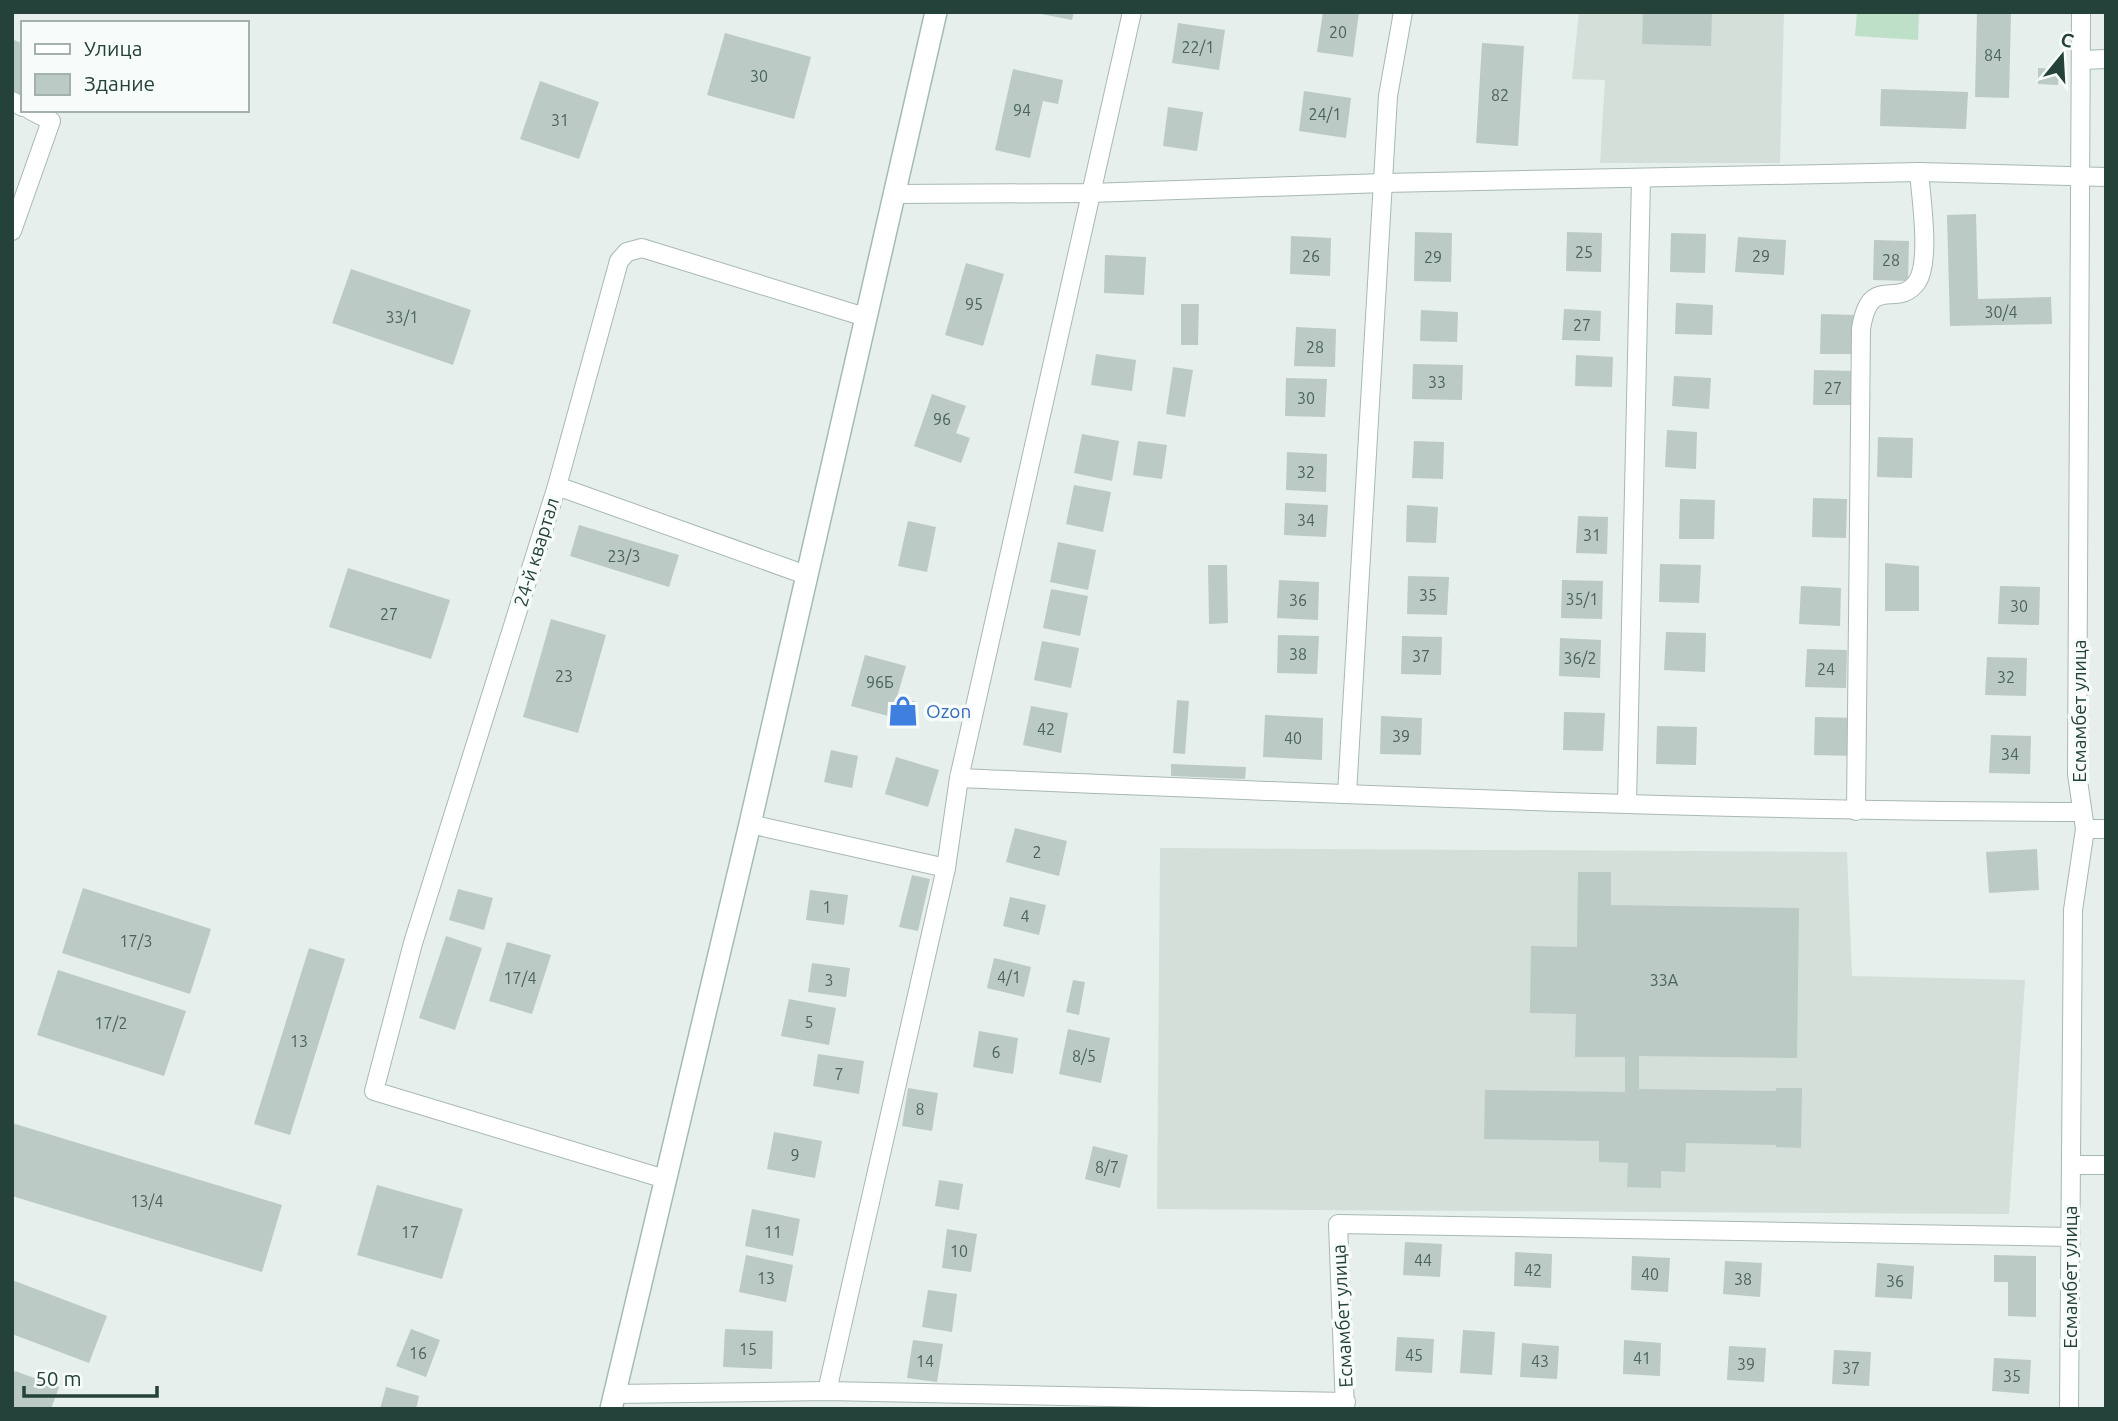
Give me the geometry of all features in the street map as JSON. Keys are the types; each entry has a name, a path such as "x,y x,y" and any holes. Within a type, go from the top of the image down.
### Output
{"street":[{"path":"936,12 750,824 612,1401 827,1391 1345,1405"},
{"path":"827,1391 946,868 959,778 1132,12"},
{"path":"1347,794 1388,96 1403,12"},
{"name":"Есмамбет улица","path":"2069,1409 2073,910 2084,821 2077,774 2081,12"},
{"path":"2082,60 2106,59"},
{"path":"12,231 51,121 34,112"},
{"path":"893,194 1090,193 1384,183 1919,172 2106,177"},
{"path":"1856,811 1861,329 1869,301 1878,295 1906,292 1918,280 1923,257 1924,219 1919,172"},
{"path":"1627,803 1641,179"},
{"name":"24-й квартал","path":"665,1179 374,1091 413,943 556,486 619,261 627,252 642,248 865,317"},
{"path":"556,486 806,575"},
{"path":"959,778 2084,821 2106,829"},
{"path":"750,824 946,868"},
{"path":"2071,1165 2106,1165"},
{"name":"Есмамбет улица","path":"1345,1405 1338,1224 2070,1237"}],"shaded area":[{"path":"1579,12 1784,12 1780,163 1600,163 1605,80 1572,79"},
{"path":"1160,848 1847,852 1852,976 2025,980 2009,1214 1157,1209"}],"green space":[{"path":"1857,12 1919,12 1918,40 1855,36"}],"building":[{"path":"1031,12 1074,12 1072,20"},
{"path":"1323,12 1359,12 1353,57 1317,52"},
{"path":"1643,12 1712,12 1711,46 1642,44"},
{"path":"1977,12 2011,12 2009,98 1975,97"},
{"path":"1178,23 1225,30 1219,70 1172,63"},
{"path":"725,33 811,57 794,119 707,95"},
{"path":"12,39 21,43 21,95 12,90"},
{"path":"1482,43 1524,46 1518,146 1476,143"},
{"path":"2038,68 2059,69 2058,85 2038,84"},
{"path":"1013,69 1063,80 1058,104 1043,101 1030,158 995,150"},
{"path":"540,81 599,102 579,159 520,139"},
{"path":"1881,89 1968,92 1966,129 1880,126"},
{"path":"1304,91 1351,98 1346,138 1299,131"},
{"path":"1168,107 1203,112 1197,151 1163,146"},
{"path":"1976,214 1978,299 2051,297 2052,324 1950,326 1947,215"},
{"path":"1415,232 1452,233 1451,282 1414,281"},
{"path":"1567,232 1602,233 1601,272 1566,271"},
{"path":"1671,233 1706,234 1705,273 1670,272"},
{"path":"1291,236 1331,238 1330,276 1290,274"},
{"path":"1738,237 1786,240 1784,275 1735,272"},
{"path":"1874,240 1909,241 1908,281 1873,280"},
{"path":"1105,255 1146,257 1144,295 1104,293"},
{"path":"966,263 1004,274 983,346 945,335"},
{"path":"351,269 471,310 453,365 332,323"},
{"path":"1676,303 1713,305 1712,335 1675,334"},
{"path":"1181,304 1199,304 1198,345 1181,345"},
{"path":"1564,309 1601,311 1600,341 1562,340"},
{"path":"1421,310 1458,312 1457,342 1420,341"},
{"path":"1821,314 1856,315 1855,354 1820,354"},
{"path":"1296,327 1336,329 1335,367 1294,366"},
{"path":"1096,354 1136,360 1132,391 1091,385"},
{"path":"1576,355 1613,357 1612,387 1575,386"},
{"path":"1413,364 1463,365 1462,400 1412,399"},
{"path":"1173,367 1193,370 1185,417 1166,414"},
{"path":"1814,370 1853,371 1853,405 1813,405"},
{"path":"1674,376 1711,378 1709,409 1672,406"},
{"path":"1286,378 1327,379 1325,417 1285,416"},
{"path":"932,394 966,406 956,433 970,438 961,463 914,446"},
{"path":"1667,430 1697,432 1696,469 1665,467"},
{"path":"1082,434 1119,441 1112,481 1074,473"},
{"path":"1878,437 1913,438 1912,478 1877,477"},
{"path":"1138,441 1167,445 1162,479 1133,475"},
{"path":"1414,441 1444,442 1443,479 1412,478"},
{"path":"1287,452 1327,454 1326,492 1286,490"},
{"path":"1074,485 1111,492 1103,532 1066,524"},
{"path":"1813,498 1847,499 1846,538 1812,537"},
{"path":"1680,499 1715,500 1714,539 1679,539"},
{"path":"1285,503 1328,505 1326,537 1284,535"},
{"path":"1407,505 1438,507 1436,543 1406,542"},
{"path":"1578,516 1608,517 1607,554 1576,553"},
{"path":"908,521 936,527 927,572 898,566"},
{"path":"579,525 679,555 669,587 570,556"},
{"path":"1058,542 1096,550 1088,590 1050,582"},
{"path":"1885,563 1919,566 1919,611 1885,611"},
{"path":"1660,564 1701,565 1699,603 1659,602"},
{"path":"1208,565 1227,565 1228,623 1209,624"},
{"path":"348,568 450,600 431,659 329,627"},
{"path":"1408,576 1449,577 1447,615 1407,614"},
{"path":"1279,580 1319,582 1318,620 1277,618"},
{"path":"1562,580 1603,581 1602,619 1561,618"},
{"path":"1801,586 1841,588 1840,626 1799,624"},
{"path":"2000,586 2040,587 2039,625 1998,624"},
{"path":"1051,589 1088,596 1080,636 1043,628"},
{"path":"551,619 606,635 578,733 523,717"},
{"path":"1666,632 1706,633 1705,672 1664,670"},
{"path":"1278,635 1319,636 1317,674 1277,673"},
{"path":"1402,636 1442,637 1441,675 1401,674"},
{"path":"1560,638 1601,640 1600,678 1559,676"},
{"path":"1042,641 1079,648 1071,688 1034,680"},
{"path":"1807,649 1847,650 1846,688 1805,687"},
{"path":"865,655 906,666 897,697 917,702 911,722 851,706"},
{"path":"1987,657 2027,658 2026,696 1985,695"},
{"path":"1177,700 1189,701 1185,754 1173,753"},
{"path":"1031,706 1068,713 1061,753 1023,745"},
{"path":"1564,712 1605,713 1603,751 1563,750"},
{"path":"1265,715 1323,718 1322,760 1263,757"},
{"path":"1381,716 1422,718 1421,755 1380,754"},
{"path":"1815,717 1856,718 1854,756 1814,755"},
{"path":"1657,726 1697,727 1696,765 1656,764"},
{"path":"1991,735 2031,736 2030,774 1989,773"},
{"path":"831,750 858,756 852,788 824,782"},
{"path":"896,757 939,770 928,807 885,794"},
{"path":"1171,764 1246,767 1245,779 1171,776"},
{"path":"1015,828 1067,841 1059,876 1006,862"},
{"path":"2037,849 2039,890 1989,893 1986,852"},
{"path":"1578,872 1611,872 1611,905 1799,908 1797,1058 1639,1056 1639,1089 1776,1091 1776,1088 1802,1088 1801,1148 1686,1143 1685,1172 1661,1171 1661,1188 1627,1187 1628,1163 1599,1162 1599,1141 1484,1139 1485,1090 1625,1092 1625,1057 1575,1057 1576,1014 1530,1013 1531,946 1577,947"},
{"path":"912,875 930,879 918,931 899,927"},
{"path":"83,888 211,929 190,994 62,953"},
{"path":"458,889 493,898 484,930 449,920"},
{"path":"810,890 848,895 844,925 806,920"},
{"path":"1010,897 1046,905 1039,935 1003,926"},
{"path":"446,936 482,948 455,1030 419,1018"},
{"path":"507,942 551,955 532,1014 489,1001"},
{"path":"309,948 345,959 290,1135 254,1124"},
{"path":"994,958 1031,967 1024,997 987,988"},
{"path":"812,963 850,968 846,997 808,992"},
{"path":"58,970 186,1011 164,1076 37,1035"},
{"path":"1073,980 1085,982 1079,1015 1066,1012"},
{"path":"789,999 836,1008 829,1045 781,1036"},
{"path":"1068,1029 1110,1038 1101,1083 1059,1074"},
{"path":"979,1031 1018,1038 1013,1074 973,1067"},
{"path":"818,1054 864,1061 859,1094 813,1086"},
{"path":"908,1088 938,1093 932,1131 902,1126"},
{"path":"12,1123 282,1205 262,1272 12,1196"},
{"path":"774,1132 822,1141 815,1178 767,1169"},
{"path":"1093,1146 1128,1155 1120,1188 1085,1179"},
{"path":"939,1180 963,1184 959,1210 935,1206"},
{"path":"377,1185 463,1209 442,1279 357,1255"},
{"path":"752,1209 800,1219 793,1256 745,1246"},
{"path":"947,1229 977,1234 971,1272 942,1268"},
{"path":"1405,1242 1442,1244 1440,1277 1403,1275"},
{"path":"1515,1252 1552,1254 1551,1288 1514,1286"},
{"path":"746,1255 793,1265 786,1302 739,1292"},
{"path":"1994,1255 2036,1256 2036,1317 2008,1316 2008,1282 1994,1282"},
{"path":"1632,1256 1670,1258 1668,1292 1631,1290"},
{"path":"1725,1261 1762,1263 1760,1297 1723,1294"},
{"path":"1877,1263 1914,1266 1912,1299 1875,1297"},
{"path":"12,1280 107,1316 89,1363 12,1334"},
{"path":"928,1290 957,1294 952,1332 922,1327"},
{"path":"411,1329 440,1340 426,1377 396,1366"},
{"path":"725,1329 773,1331 772,1369 723,1367"},
{"path":"1463,1330 1495,1332 1492,1375 1460,1373"},
{"path":"1397,1337 1434,1339 1432,1373 1395,1371"},
{"path":"913,1340 943,1344 937,1382 907,1378"},
{"path":"1624,1340 1661,1343 1660,1376 1623,1374"},
{"path":"1522,1343 1559,1346 1557,1379 1520,1377"},
{"path":"1729,1346 1766,1348 1764,1382 1727,1380"},
{"path":"1834,1350 1871,1352 1869,1386 1832,1384"},
{"path":"1994,1358 2031,1360 2029,1394 1992,1391"},
{"path":"15,1371 59,1387 51,1409 12,1409 12,1378"},
{"path":"386,1387 419,1396 416,1409 380,1409"}],"place":[{"name":"Ozon","path":"903,711"}]}
